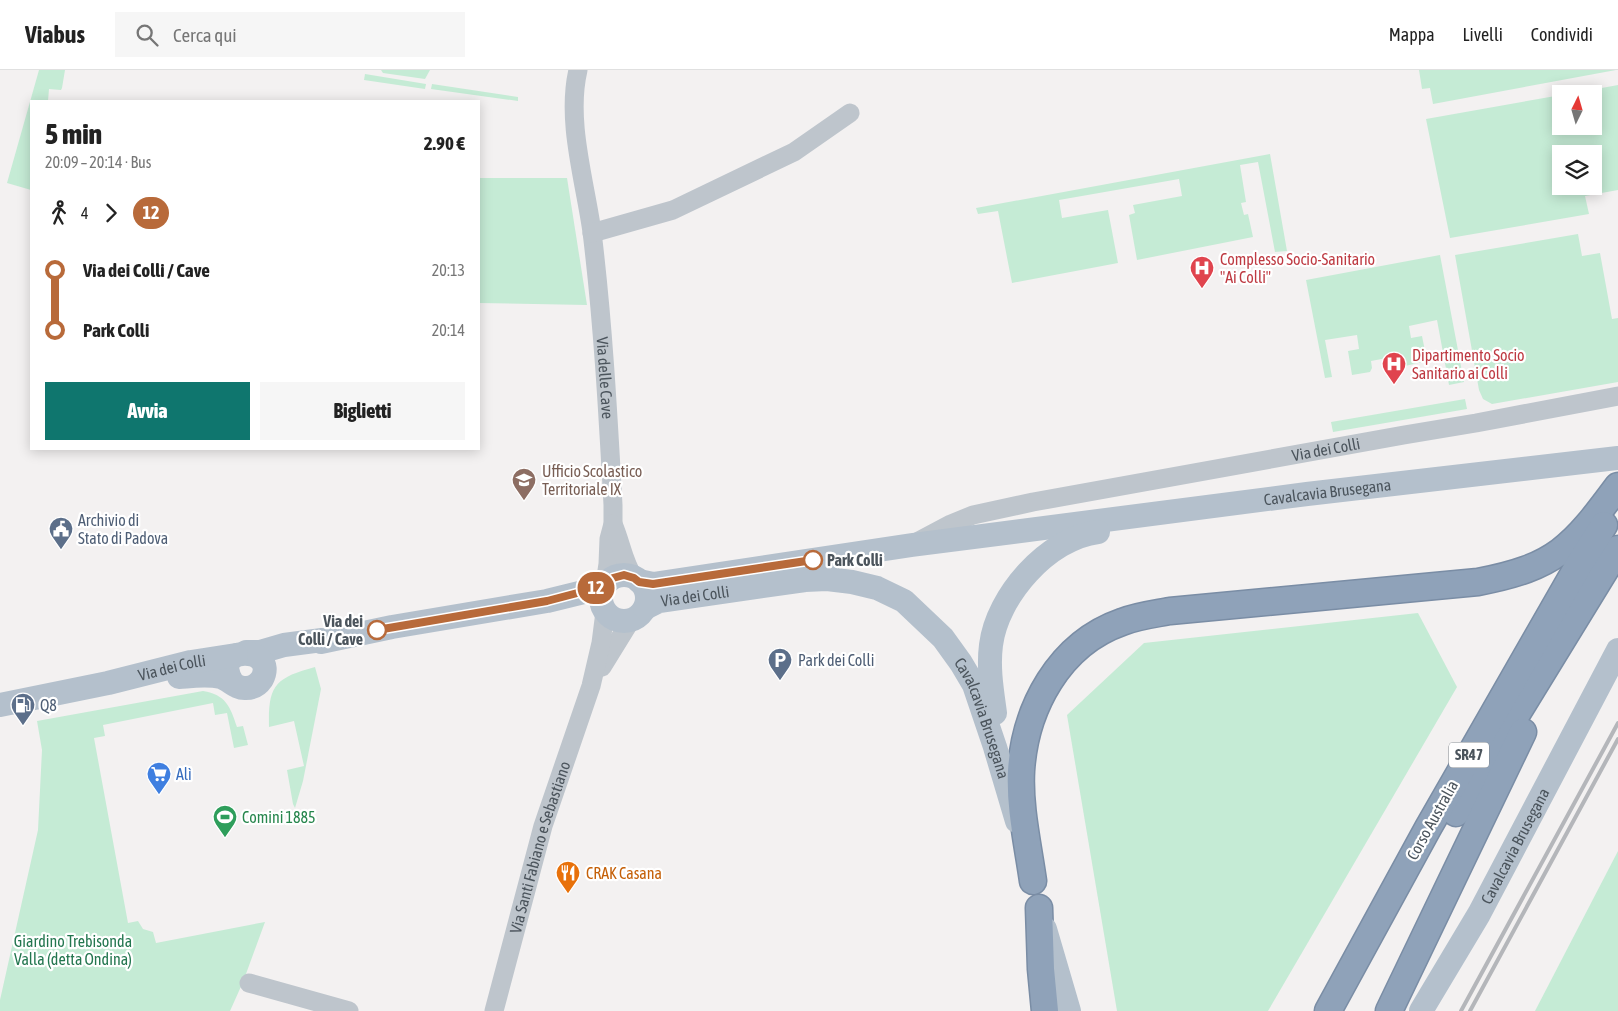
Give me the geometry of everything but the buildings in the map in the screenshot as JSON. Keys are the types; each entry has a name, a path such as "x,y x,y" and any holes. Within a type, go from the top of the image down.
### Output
{"highway":[{"path":"1033,881 1022,798 1021,772 1024,746 1033,712 1051,677 1064,661 1096,635 1120,622 1160,613 1478,582 1517,574 1562,552 1589,525 1618,486"},
{"name":"Corso Australia","path":"1328,1011 1433,819 1578,568 1618,504"},
{"name":"Corso Australia","path":"1347,1011 1442,836 1618,549"},
{"path":"1389,1011 1591,592"},
{"path":"1039,908 1045,1011"}],"main road":[{"name":"Cavalcavia Brusegana","path":"912,545 1237,503 1618,458"},
{"name":"Cavalcavia Brusegana","path":"1504,471 1548,480 1618,473"},
{"path":"1006,784 991,680 991,644 1002,610 1018,583 1049,553 1070,541 1094,532 1152,525 1237,503"},
{"name":"Via dei Colli","path":"0,705 108,683 191,662 260,652 284,645 322,640 321,642 392,627 547,601 604,598 613,578 624,575 653,584 912,545"},
{"name":"Cavalcavia Brusegana","path":"748,588 827,579 877,588 904,601 943,638 974,685 1006,784 1069,1011"},
{"name":"Via dei Colli","path":"637,580 644,587 646,594 638,614"},
{"name":"Via dei Colli","path":"638,614 658,600 748,588"},
{"path":"604,598 614,619 622,621 638,614"},
{"name":"Via dei Colli","path":"108,683 205,675 223,678 242,688 249,688 258,684 263,674 287,658 322,640"},
{"name":"Cavalcavia Brusegana","path":"1421,1011 1479,914 1618,650"},
{"path":"241,654 256,656 260,659 264,669 263,674"},
{"name":"Via dei Colli","path":"232,682 227,670 232,659 241,654"}],"street":[{"name":"Via delle Cave","path":"578,70 574,87 576,129 592,233 606,388 613,524 609,537 604,598"},
{"path":"592,233 673,210 794,152 850,113"},
{"name":"Via dei Colli","path":"912,545 951,524 973,515 1033,502 1618,396"},
{"path":"1033,502 1026,509 1025,515 1029,525 1037,530"},
{"name":"Via delle Cave","path":"613,524 623,547 627,567 637,580"},
{"name":"Via Santi Fabiano e Sebastiano","path":"494,1011 543,826 591,686 602,643 604,598"},
{"name":"Via Santi Fabiano e Sebastiano","path":"591,686 638,614"},
{"path":"249,983 349,1011"}],"green space":[{"path":"39,70 65,70 61,90 49,89 48,100 31,100"},
{"path":"381,70 430,70 425,79 383,73"},
{"path":"1419,70 1616,70 1433,104 1430,88 1422,89"},
{"path":"365,74 426,84 425,89 364,80"},
{"path":"432,84 518,97 518,101 431,89"},
{"path":"1618,85 1618,190 1602,193 1602,145 1552,145 1552,195 1590,195 1585,196 1589,214 1450,238 1426,119 1552,97 1552,135 1602,135 1602,88"},
{"path":"30,102 30,190 7,183"},
{"path":"1270,154 1287,251 1275,252 1258,162 1240,165 1246,202 1241,203 1244,215 1248,214 1253,237 1137,260 1129,215 1135,213 1133,205 1182,196 1179,179 1059,200 1062,218 1108,210 1118,263 1012,283 998,211 978,214 976,208"},
{"path":"480,178 567,178 587,305 480,303"},
{"path":"1578,234 1582,256 1600,253 1612,319 1618,318 1618,382 1492,404 1483,399 1479,390 1455,255"},
{"path":"1440,255 1464,382 1449,385 1437,320 1409,326 1411,338 1422,336 1427,361 1405,366 1403,355 1371,361 1372,368 1370,372 1352,375 1348,351 1359,349 1357,335 1325,340 1332,377 1325,378 1306,280"},
{"path":"1465,399 1467,409 1333,432 1331,422"},
{"path":"1418,613 1457,687 1268,1011 1117,1011 1067,715 1144,643"},
{"path":"315,667 321,689 303,781 295,808 287,770 304,766 294,721 269,727 270,701 277,685 283,680 291,675"},
{"name":"Giardino Trebisonda Valla (detta Ondina)","path":"203,691 217,695 226,703 237,727 243,726 248,745 234,748 227,713 215,715 213,703 103,725 105,736 94,738 128,923 138,921 143,929 153,932 156,943 265,922 230,1011 0,1011 0,1000 38,830 42,750 37,721"},
{"path":"1618,851 1618,1011 1535,1011"}],"railway":[{"path":"1461,1011 1618,723"},
{"path":"1470,1011 1618,739"}],"bus line":[{"name":"12","path":"377,630 547,601 604,586 613,578 624,575 634,578 639,582 653,584 813,560"}],"place":[{"name":"Complesso Socio-Sanitario \"Ai Colli\"","path":"1202,289"},
{"name":"Dipartimento Socio Sanitario ai Colli","path":"1394,385"},
{"name":"Ufficio Scolastico Territoriale IX","path":"524,501"},
{"name":"Archivio di Stato di Padova","path":"61,550"},
{"name":"Park Colli","path":"813,560"},
{"name":"Via dei Colli / Cave","path":"377,630"},
{"name":"Park dei Colli","path":"780,681"},
{"name":"Q8","path":"23,726"},
{"name":"Alì","path":"159,795"},
{"name":"Comini 1885","path":"225,838"},
{"name":"CRAK Casana","path":"568,894"}]}
